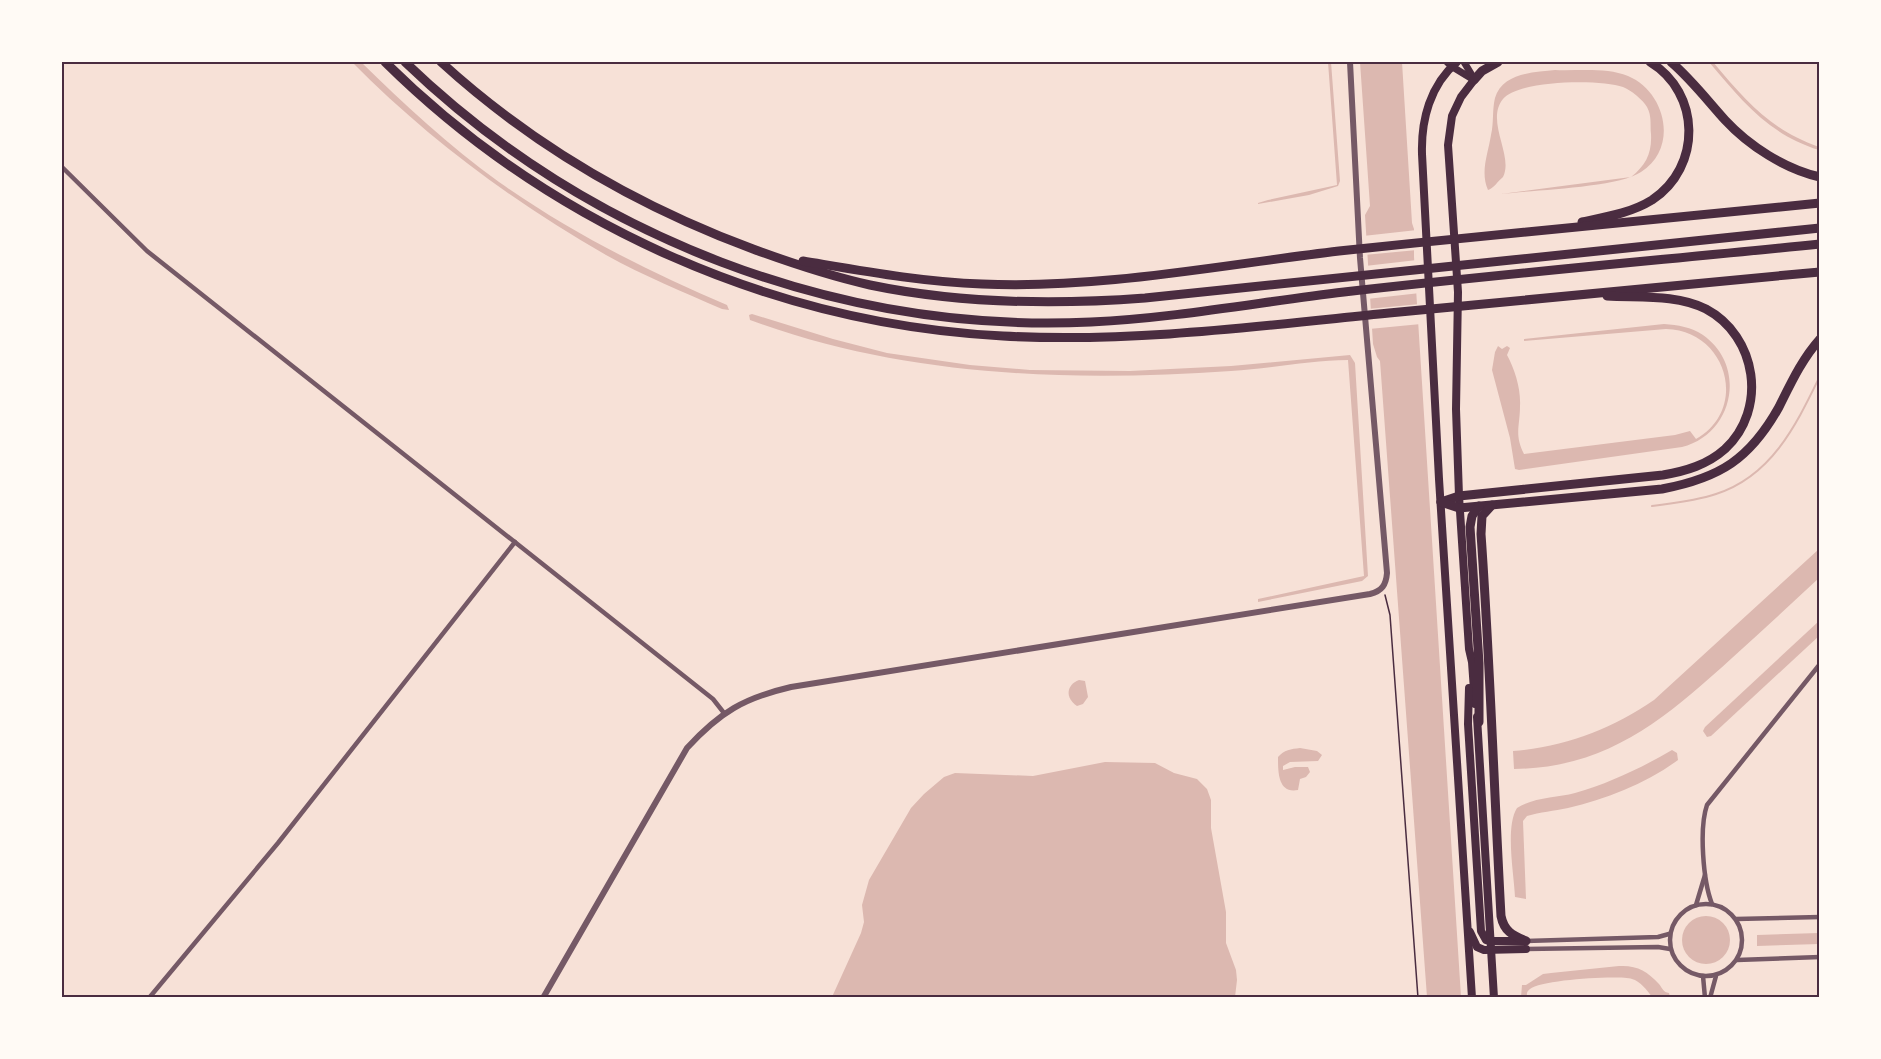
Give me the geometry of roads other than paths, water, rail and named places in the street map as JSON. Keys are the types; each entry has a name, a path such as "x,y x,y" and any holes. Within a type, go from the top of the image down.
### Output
{"highway":[{"path":"385,62 436,108 511,167 563,201 611,228 674,258 728,280 837,312 934,330 1046,337 1215,330 1820,272"},
{"path":"405,62 438,93 524,160 623,219 687,249 767,279 828,296 939,316 1046,323 1146,318 1341,292 1820,244"},
{"path":"441,62 523,129 585,170 689,224 771,256 841,278 946,296 1043,303 1145,298 1820,228"},
{"path":"1498,62 1482,71 1461,97 1452,116 1448,145 1458,292 1456,409 1459,508 1469,649 1468,724 1481,931 1483,936 1490,941 1526,945"},
{"path":"1536,231 1635,209 1660,194 1677,175 1683,164 1689,142 1686,105 1673,82 1650,62"},
{"path":"1671,62 1725,120 1753,145 1781,162 1820,177"},
{"path":"1452,63 1432,96 1423,124 1422,138 1441,502 1472,998"},
{"path":"771,256 902,278 981,284 1021,285 1102,281 1339,251 1820,203"},
{"path":"1441,502 1459,496 1663,475 1682,471 1699,466 1713,458 1733,440 1742,426 1751,399 1753,384 1751,370 1741,344 1734,332 1716,315 1682,301 1577,294"},
{"path":"1441,502 1459,508 1662,489 1689,484 1719,472 1747,451 1762,432 1778,408 1803,360 1820,339"},
{"path":"1492,505 1482,516 1481,534 1501,916 1507,931 1526,945"},
{"path":"1479,506 1472,516 1470,527 1479,663 1479,722 1494,998"},
{"path":"1469,649 1479,722"},
{"path":"1467,926 1475,943 1481,949 1526,945"}],"main road":[{"path":"1464,62 1474,80"},
{"path":"1452,63 1474,80"}],"street":[{"path":"543,998 687,748 708,725 744,702 765,693 791,687 1371,594 1381,590 1385,585 1387,573 1360,258 1350,62"},
{"path":"62,167 147,251 714,699 724,713"},
{"path":"149,998 278,843 515,542"},
{"path":"1712,904 1705,875 1703,815 1707,805 1820,664"},
{"path":"1696,905 1705,875"},
{"path":"1712,904 1726,909 1736,919 1740,927 1742,943 1737,960 1730,968 1716,976 1703,976 1686,970 1677,962 1670,949 1669,934 1672,924 1682,912 1696,905 1712,904"},
{"path":"1736,919 1820,917"},
{"path":"1526,945 1658,937 1669,934"},
{"path":"1526,945 1670,949"},
{"path":"1737,960 1820,957"},
{"path":"1703,976 1705,998"},
{"path":"1710,998 1716,976"}],"waterway":[{"path":"1652,506 1716,494 1736,486 1752,475 1780,447 1802,413 1820,376"}]}
